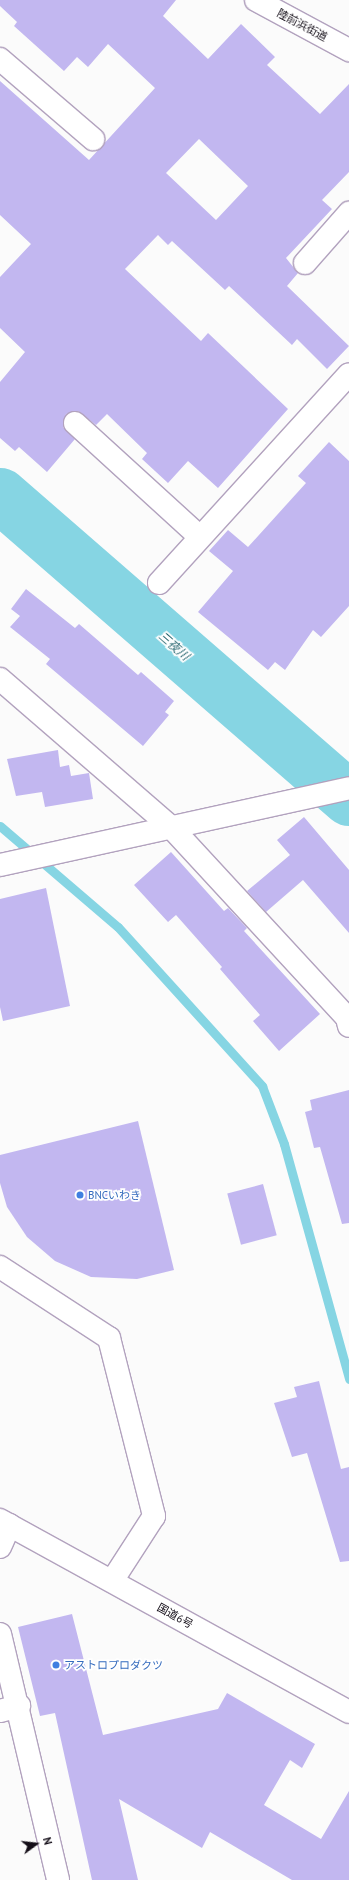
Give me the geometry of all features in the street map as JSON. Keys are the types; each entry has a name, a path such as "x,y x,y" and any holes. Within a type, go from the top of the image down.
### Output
{"main road":[{"name":"陸前浜街道","path":"256,0 349,50"},
{"path":"0,59 93,139"},
{"path":"305,263 349,213"},
{"path":"159,583 349,374"},
{"path":"75,423 200,537"},
{"path":"0,679 170,826 348,1020"},
{"path":"5,864 170,826 296,801 349,788"},
{"path":"0,1267 109,1338 154,1516 112,1581"},
{"path":"0,1547 5,1523"},
{"name":"国道6号","path":"5,1523 349,1712"},
{"path":"0,1634 9,1709 58,1880"}],"building":[{"path":"0,0 176,0 163,16 208,59 241,24 275,57 267,65 320,114 349,84 349,172 322,200 332,209 286,258 298,273 287,286 349,346 327,369 297,339 292,345 229,286 225,290 172,241 168,245 158,235 125,269 201,341 208,333 288,409 218,488 188,461 168,483 142,459 147,453 107,414 96,425 78,411 66,414 63,427 75,439 47,472 19,447 15,451 0,438 0,382 25,352 0,328 0,277 31,244 0,215 0,81 89,160 155,88 108,44 88,67 77,57 64,71 14,26 17,22 0,6","holes":["199,139 248,186 216,220 166,173"]},
{"path":"329,442 349,461 349,606 321,637 313,630 285,670 275,662 268,670 198,612 233,571 209,551 228,530 248,547 306,483 298,476"},
{"path":"26,589 75,628 79,624 138,675 141,672 174,701 165,712 169,715 143,746 46,664 50,659 10,627 20,616 11,609"},
{"path":"58,750 60,767 69,765 71,776 89,773 93,799 45,807 42,792 16,796 7,759"},
{"path":"304,817 349,870 349,933 303,880 266,912 247,891 290,855 277,840"},
{"path":"171,852 224,911 228,908 247,928 244,931 320,1014 279,1051 253,1021 260,1015 220,969 222,967 176,915 168,922 134,885"},
{"path":"46,888 70,1006 3,1021 0,1007 0,899"},
{"path":"349,1090 349,1223 342,1224 320,1147 314,1148 305,1112 312,1110 310,1100"},
{"name":"BNCいわき","path":"138,1121 174,1270 137,1279 91,1277 55,1261 27,1237 7,1207 0,1183 0,1155"},
{"path":"263,1184 277,1235 241,1245 227,1194"},
{"path":"319,1381 341,1469 349,1467 349,1561 340,1562 307,1453 292,1457 274,1403 297,1397 294,1387"},
{"path":"72,1614 103,1735 218,1709 227,1693 315,1744 302,1768 290,1760 264,1805 321,1839 349,1791 349,1880 292,1880 210,1832 202,1848 119,1799 138,1880 92,1880 55,1713 40,1716 18,1627"}],"waterway":[{"name":"三夜川","path":"0,495 349,798"},
{"path":"0,826 118,927 262,1086 284,1144 349,1379"}],"place":[{"name":"BNCいわき","path":"80,1195"},
{"name":"アストロプロダクツ","path":"56,1665"}]}
